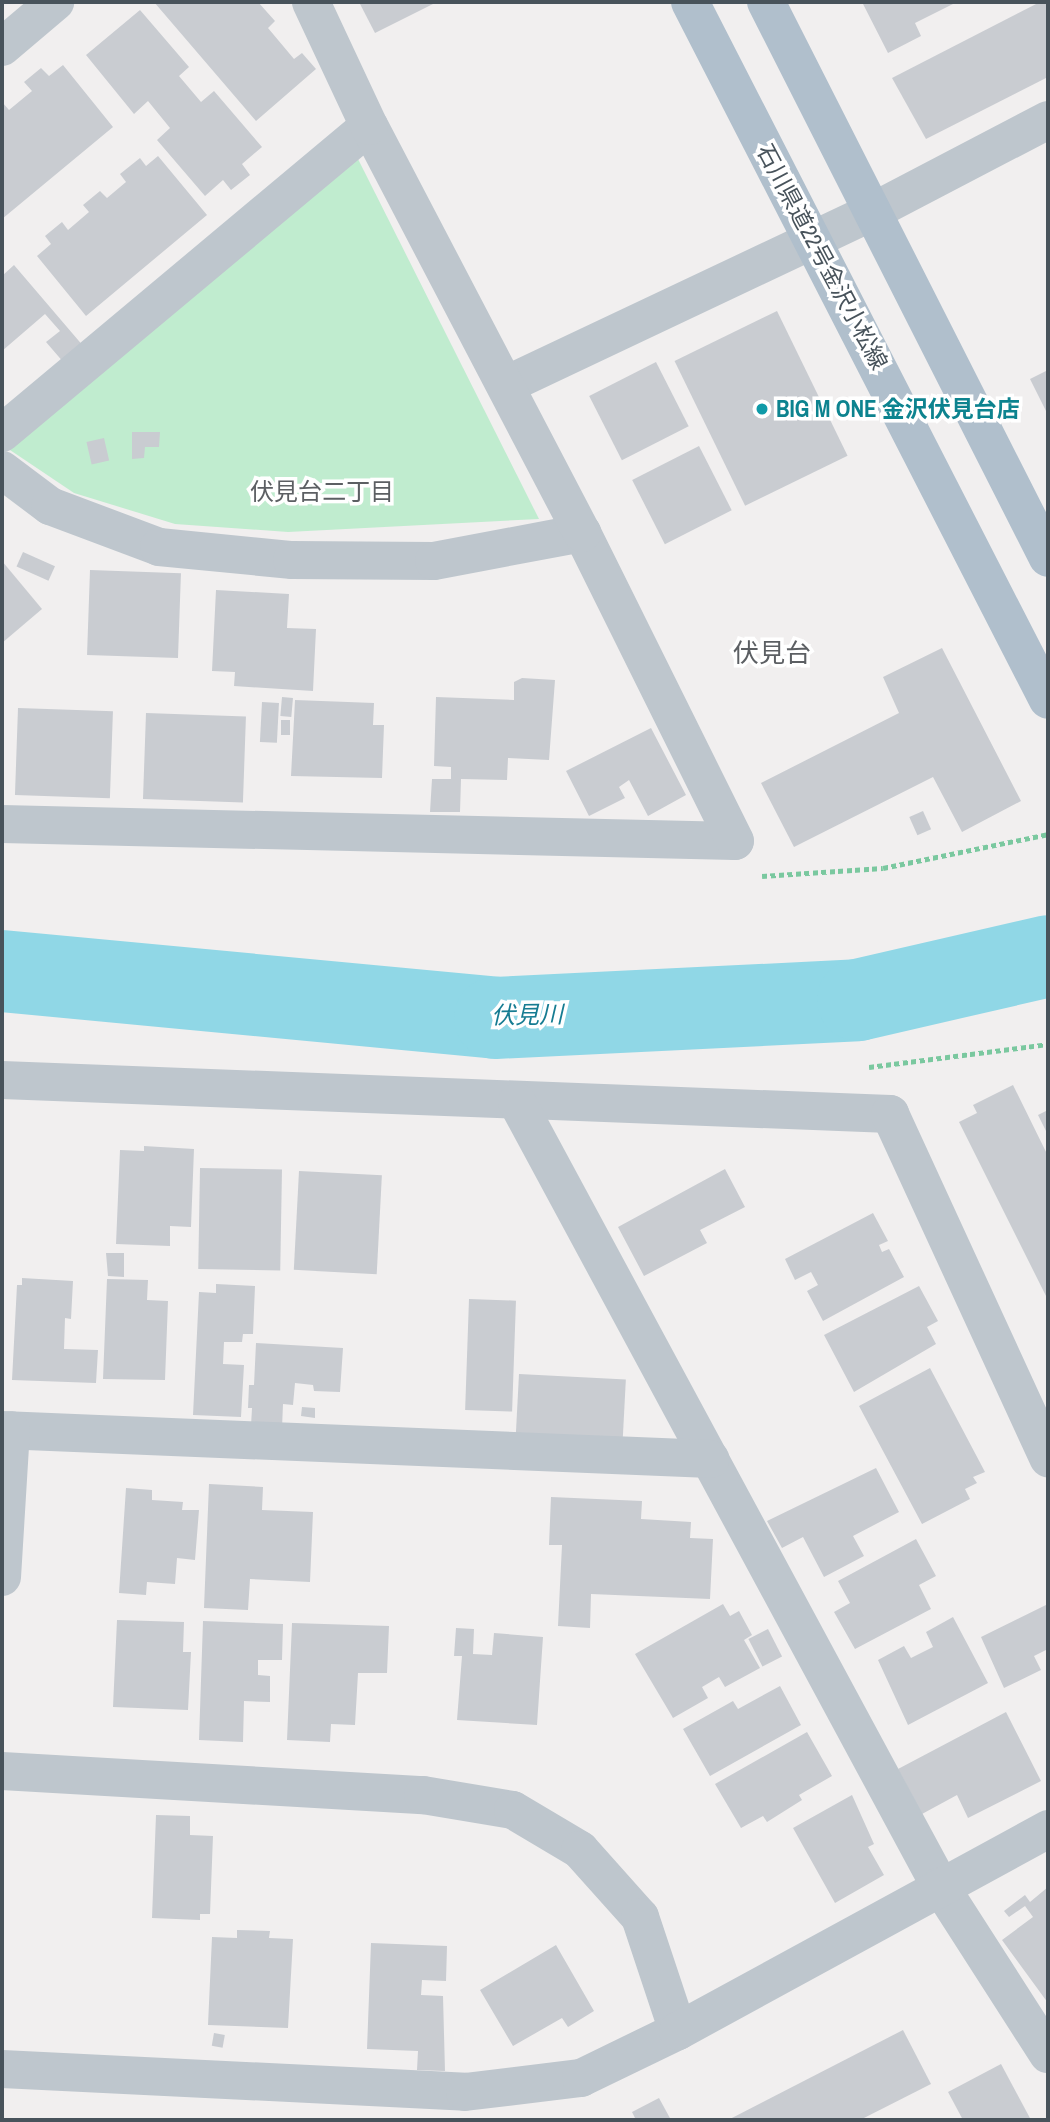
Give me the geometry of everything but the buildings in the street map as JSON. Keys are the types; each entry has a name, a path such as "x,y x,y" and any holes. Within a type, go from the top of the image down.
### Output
{"main road":[{"name":"石川県道22号金沢小松線","path":"690,2 1048,700"},
{"path":"766,2 1048,558"}],"street":[{"path":"2,47 55,2"},
{"path":"2,824 735,841 582,533 369,126 311,2"},
{"path":"506,385 812,238 872,212 1048,120"},
{"path":"2,433 369,126"},
{"path":"2,470 50,506 159,547 292,560 434,561 582,533"},
{"path":"2,1080 517,1102 890,1114 1048,1458"},
{"path":"517,1102 940,1886 1048,2054"},
{"path":"2,1577 6,1430 710,1459"},
{"path":"2,1771 423,1795 513,1810 580,1850 640,1917 678,2031"},
{"path":"2,2069 465,2092 581,2078 678,2031 1048,1829"}],"green space":[{"path":"358,159 539,519 288,532 175,524 74,493 7,448"}],"waterway":[{"name":"伏見川","path":"2,971 495,1018 858,1000 1048,956"}],"place":[{"name":"BIG M ONE 金沢伏見台店","path":"762,409"}],"district":[{"name":"伏見台二丁目","path":"322,492"},
{"name":"伏見台","path":"772,653"}]}
